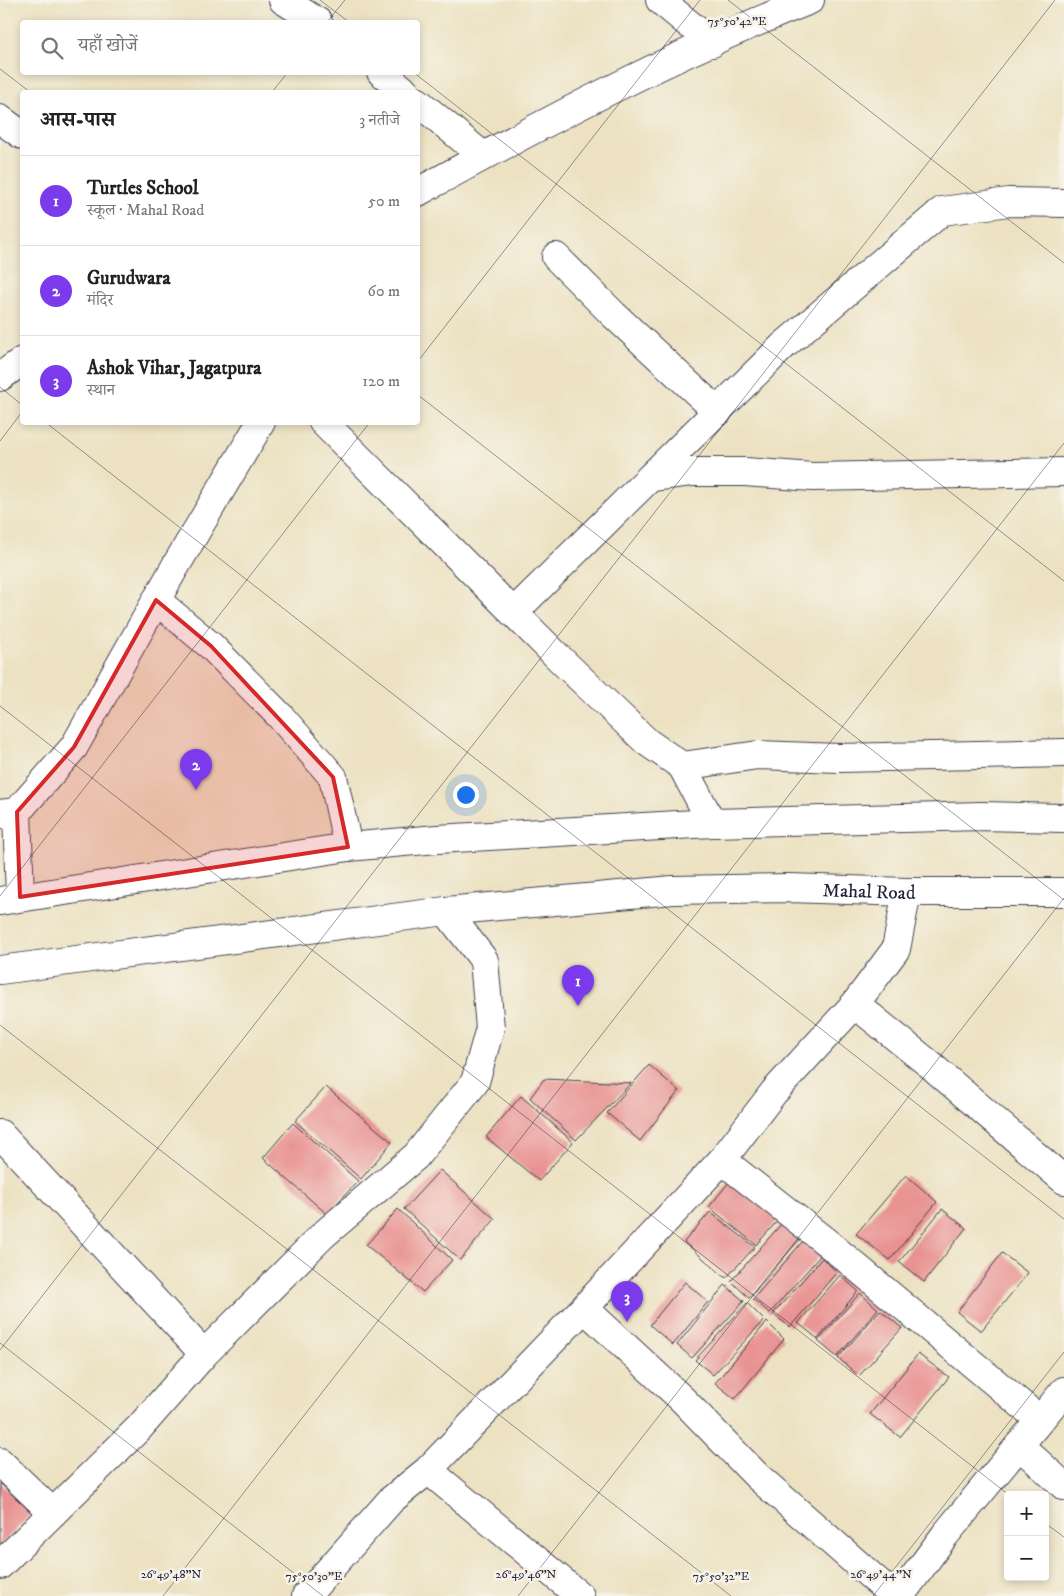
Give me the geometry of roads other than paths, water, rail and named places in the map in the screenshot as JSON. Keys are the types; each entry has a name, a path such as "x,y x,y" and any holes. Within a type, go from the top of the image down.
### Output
{"street":[{"path":"283,0 315,20"},
{"path":"660,0 712,43"},
{"path":"420,191 526,133 712,43 810,0"},
{"path":"386,75 404,90"},
{"path":"420,104 483,156"},
{"path":"0,119 20,134"},
{"path":"513,613 783,346 942,211 1009,202 1064,203"},
{"path":"556,257 614,315 718,412"},
{"path":"0,377 20,362"},
{"path":"259,425 156,600 74,747 8,813 10,899 348,847 438,839 712,823 982,816 1064,818"},
{"path":"326,425 513,613 648,742 682,766 712,823"},
{"path":"652,477 691,472 745,472 813,477 1064,472"},
{"path":"156,600 211,646 280,716 333,777 348,847"},
{"path":"682,766 758,755 839,758 1064,753"},
{"name":"Mahal Road","path":"0,970 446,911 673,890 789,888 907,892 1064,892"},
{"path":"306,1596 391,1500 428,1470 584,1308 722,1160 774,1092 856,1004 896,949 907,892"},
{"path":"0,1564 140,1427 204,1354 322,1235 416,1156 475,1082 490,1028 484,960 446,911"},
{"path":"856,1004 1064,1180"},
{"path":"0,1134 204,1354"},
{"path":"722,1160 830,1244 1040,1420"},
{"path":"584,1308 683,1400 757,1476 894,1596"},
{"path":"900,1596 945,1535 1064,1391"},
{"path":"1019,1445 1064,1486"},
{"path":"0,1462 53,1512"},
{"path":"428,1470 580,1596"}],"place":[{"name":"Gurudwara","path":"196,790"},
{"name":"Turtles School","path":"578,1006"},
{"name":"Ashok Vihar, Jagatpura","path":"627,1322"}]}
